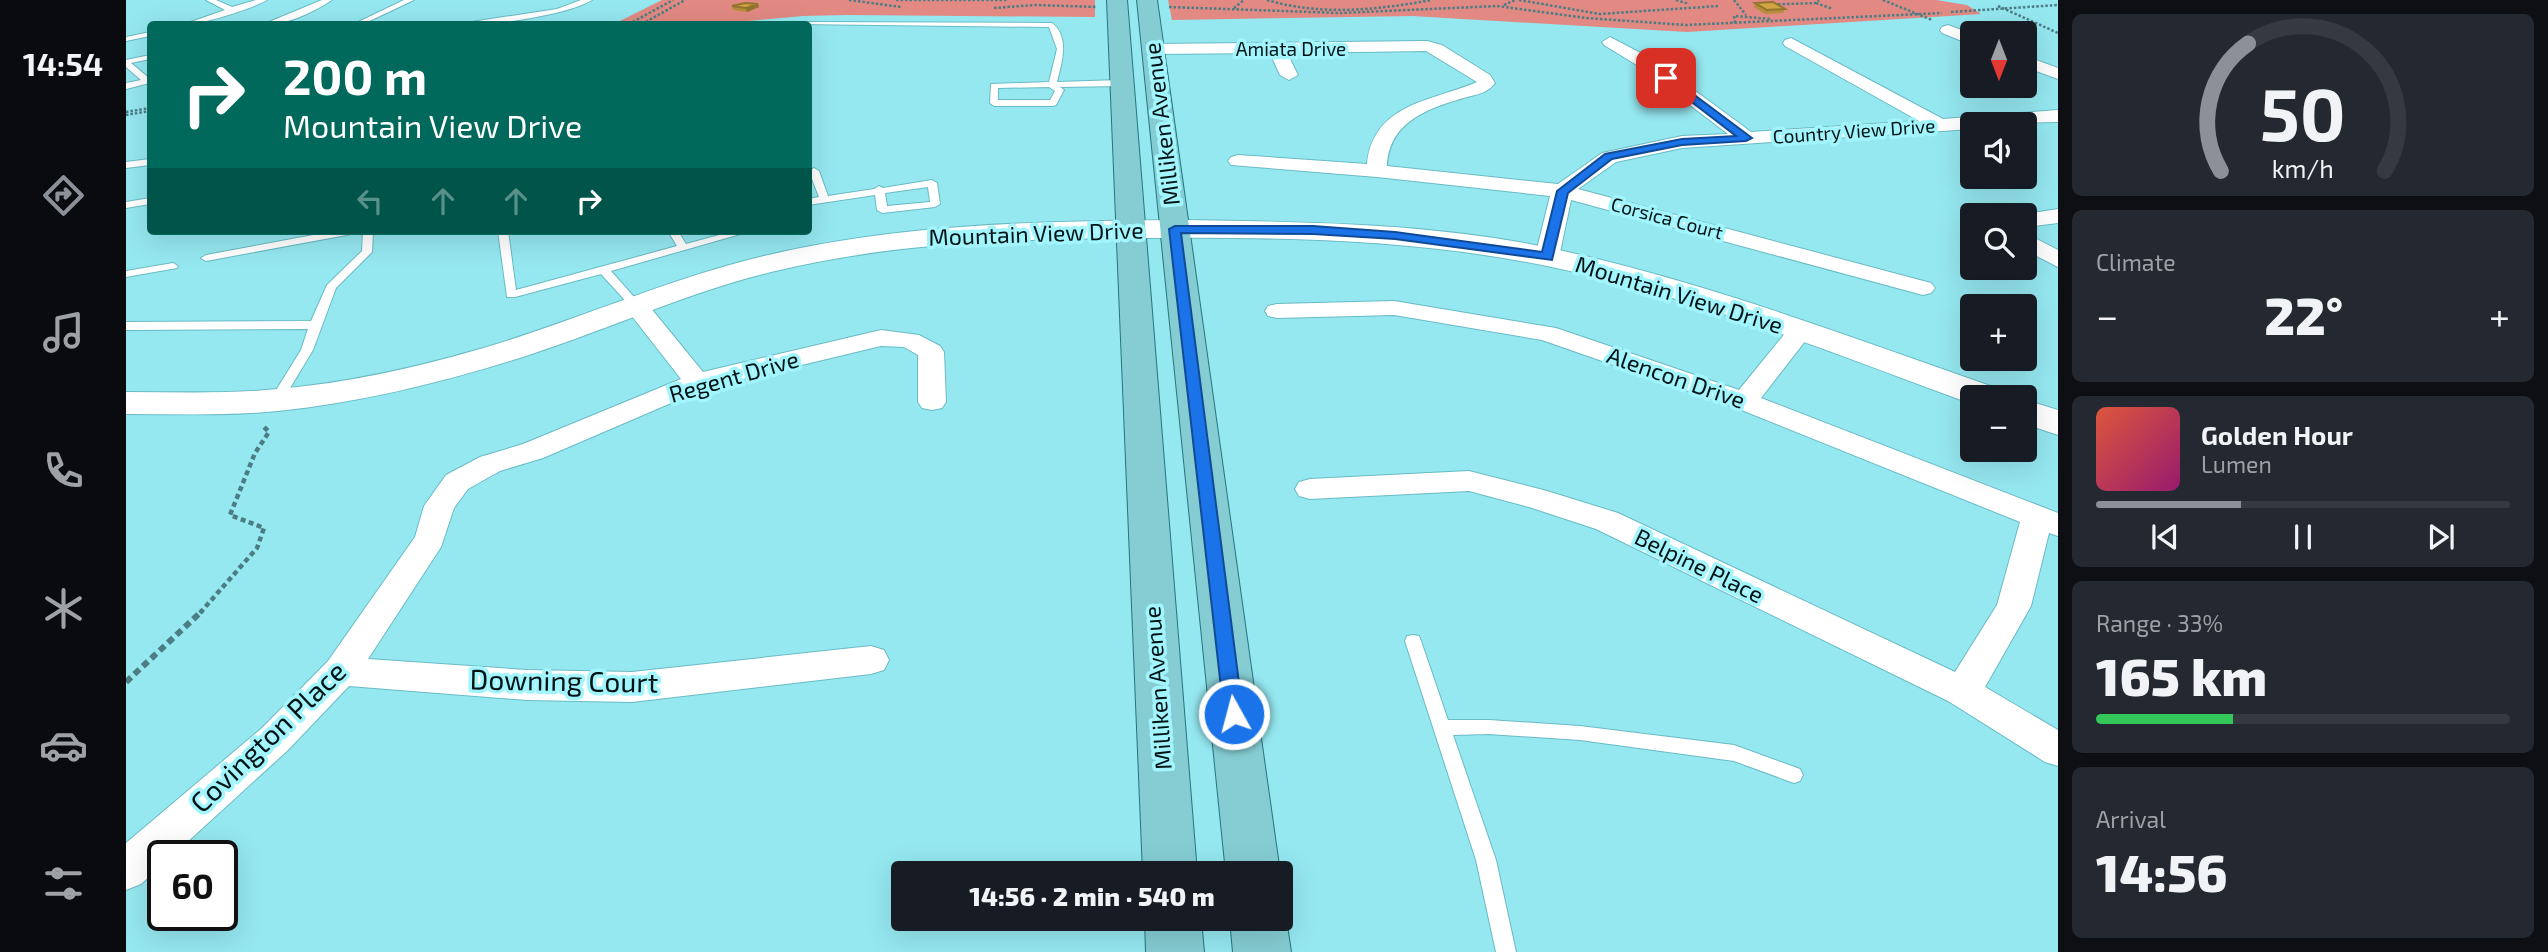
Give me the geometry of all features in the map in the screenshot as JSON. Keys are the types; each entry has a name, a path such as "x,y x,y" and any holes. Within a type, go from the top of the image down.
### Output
{"main road":[{"name":"Milliken Avenue","path":"1147,0 1252,861"},
{"name":"Milliken Avenue","path":"1107,3 1121,83 1169,861"},
{"path":"1174,931 1175,952"},
{"path":"1259,931 1262,952"}],"street":[{"path":"1948,30 1960,35"},
{"path":"1608,36 1746,138"},
{"path":"1791,43 1939,125"},
{"name":"Amiata Drive","path":"1154,49 1427,46 1436,49 1486,83 1406,116 1383,138 1377,171"},
{"path":"1277,49 1289,75"},
{"path":"2037,66 2058,74"},
{"name":"Country View Drive","path":"2037,118 2058,116"},
{"path":"2037,121 2058,133"},
{"name":"Country View Drive","path":"1562,191 1609,157 1682,142 1960,123"},
{"name":"Corsica Court","path":"1238,161 1377,171 1562,191 1923,288"},
{"path":"1547,257 1562,191"},
{"path":"2037,219 2058,216"},
{"name":"Mountain View Drive","path":"126,403 214,404 267,411 499,354 764,265 918,238 1001,231 1131,229 1313,230 1381,234 1547,257 1632,277 1800,331 1960,388"},
{"path":"2037,247 2058,260"},
{"path":"636,306 697,382"},
{"name":"Alencon Drive","path":"1277,311 1394,308 1547,332 1744,401 2048,521"},
{"path":"1744,401 1800,331"},
{"name":"Regent Drive","path":"457,482 490,464 533,451 697,382 881,338 910,340 931,352 932,401"},
{"path":"2037,415 2058,423"},
{"name":"Belpine Place","path":"1310,489 1469,481 1536,498 1607,522 1961,691 2058,750"},
{"name":"Covington Place","path":"126,870 275,738 341,671 430,539 439,506 457,482"},
{"path":"1961,691 1979,668 2014,607 2048,521"},
{"name":"Downing Court","path":"341,671 527,685 632,687 871,660"}],"lane":[{"path":"210,0 234,11"},
{"path":"199,21 263,0"},
{"path":"279,21 328,0"},
{"path":"364,21 410,0"},
{"path":"484,21 558,11 589,0"},
{"path":"549,5 558,11"},
{"path":"812,24 1052,25 1061,48 1052,86"},
{"path":"126,39 147,35"},
{"path":"126,63 147,58"},
{"path":"126,63 147,80"},
{"path":"126,86 147,82"},
{"path":"1052,86 1060,90 1053,103 994,103 994,86 1121,83"},
{"path":"126,165 147,162"},
{"path":"814,171 825,200"},
{"path":"812,202 879,190 932,183 935,204 882,210 879,190"},
{"path":"126,205 147,202"},
{"path":"206,258 330,235"},
{"path":"267,411 307,350 331,287 367,252 368,235"},
{"path":"504,235 511,295 730,235"},
{"path":"676,235 683,247"},
{"path":"126,274 173,266"},
{"path":"604,270 636,306"},
{"path":"126,326 315,325"},
{"path":"1413,641 1486,860 1506,952"},
{"path":"1443,728 1489,727 1580,733 1707,749 1734,753 1794,775"}],"path":[{"path":"634,21 673,0"},
{"path":"647,21 685,0"},
{"path":"849,0 910,8"},
{"path":"896,0 1006,0 1008,7"},
{"path":"1234,8 1244,0"},
{"path":"1267,0 1277,4 1326,10 1432,0"},
{"path":"1168,7 1326,10 1497,6 1512,4 1517,0 1600,14 1702,5 1707,0"},
{"path":"1676,0 1718,6"},
{"path":"1734,0 1746,15"},
{"path":"1882,0 1932,20"},
{"path":"986,1 989,8 1107,3"},
{"path":"1760,5 1770,2 1793,5 1818,2 1833,9"},
{"path":"1497,6 1602,19 1686,25 2058,5"},
{"path":"1998,6 2058,33"},
{"path":"1600,14 1608,36"},
{"path":"1735,23 1734,16 1746,15 1778,20"},
{"path":"126,113 147,110"},
{"path":"126,682 209,604 257,548 264,528 230,515 255,453 269,432 267,411"}],"shaded area":[{"path":"662,0 1095,0 1095,17 848,15 749,21 620,21"},
{"path":"1168,0 1936,0 1967,5 1981,14 1687,32 1412,16 1172,20"}],"building":[{"path":"1773,2 1785,9 1767,10 1755,3"},
{"path":"758,4 746,8 732,6"}],"route":[{"path":"1234,714 1175,229 1313,230 1395,235 1547,257 1562,191 1609,157 1682,142 1746,138 1666,78"}]}
